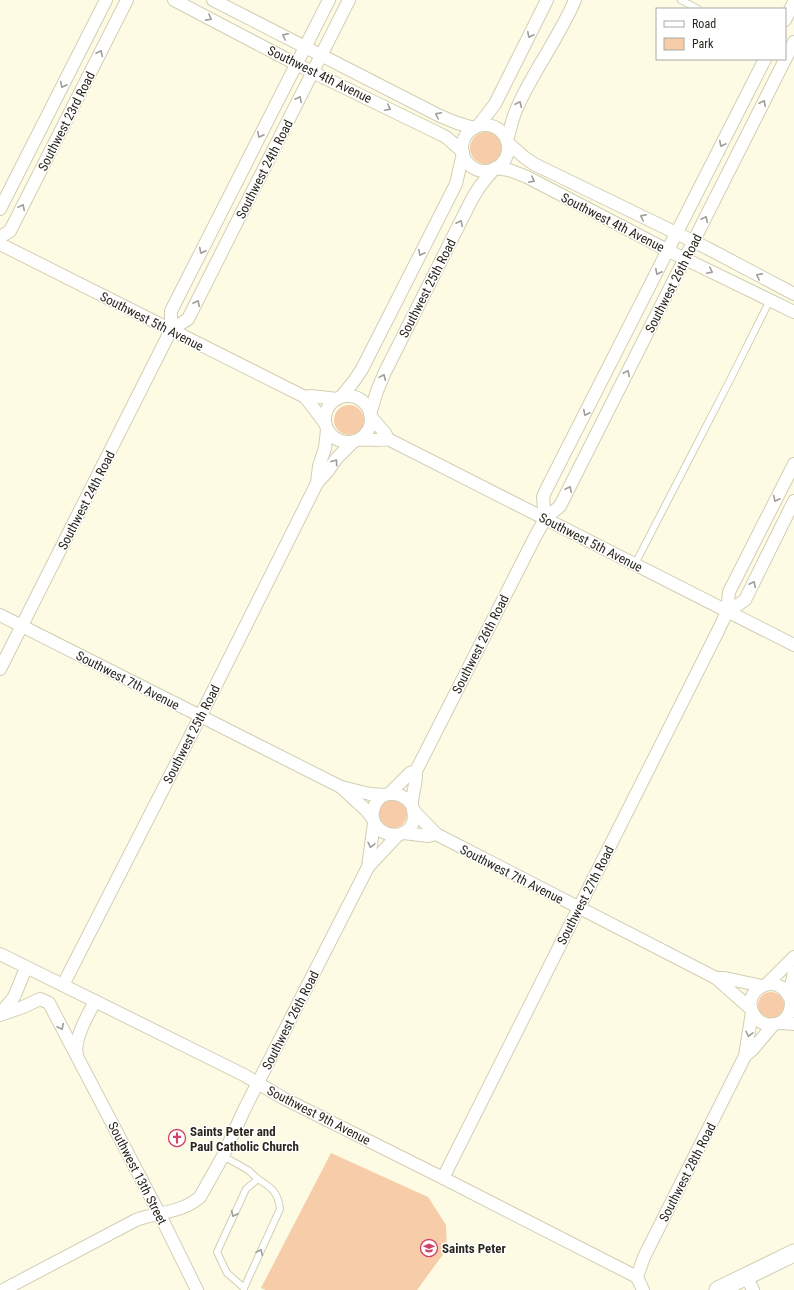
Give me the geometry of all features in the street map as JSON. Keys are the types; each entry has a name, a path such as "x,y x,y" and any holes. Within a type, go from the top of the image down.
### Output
{"main road":[{"path":"718,1290 749,1283 794,1253"}],"street":[{"name":"Southwest 23rd Road","path":"0,209 106,0"},
{"name":"Southwest 23rd Road","path":"0,237 10,231 127,0"},
{"name":"Southwest 4th Avenue","path":"174,0 296,64 446,137 463,152"},
{"name":"Southwest 4th Avenue","path":"213,0 440,116 456,123 476,127"},
{"name":"Southwest 24th Road","path":"0,669 171,330 171,311 328,0"},
{"name":"Southwest 24th Road","path":"171,330 188,319 349,0"},
{"path":"476,127 495,104 547,0"},
{"path":"507,142 496,127 490,125 476,127 470,130 465,138 463,152 467,161 473,167 482,170 495,168 506,158 508,153 507,142 514,115 522,97 575,0"},
{"path":"786,18 794,2"},
{"name":"Southwest 26th Road","path":"413,808 413,791 416,770 533,540 545,519 560,506 693,242 788,60 794,42"},
{"name":"Southwest 26th Road","path":"545,519 543,497 764,60"},
{"name":"Southwest 4th Avenue","path":"507,142 534,164 677,234 794,294"},
{"name":"Southwest 25th Road","path":"339,398 362,369 456,184 463,152"},
{"name":"Southwest 4th Avenue","path":"495,168 509,170 527,177 669,251 794,312"},
{"name":"Southwest 25th Road","path":"371,416 377,391 385,372 472,199 480,186 495,168"},
{"name":"Southwest 5th Avenue","path":"0,244 304,398 326,426"},
{"name":"Southwest 5th Avenue","path":"304,398 311,396 339,398"},
{"path":"347,396 359,399 368,408 371,416 369,428 363,437 356,441 343,442 334,438 326,426 327,409 339,398 347,396"},
{"name":"Southwest 5th Avenue","path":"371,416 386,433 388,439 794,645"},
{"name":"Southwest 25th Road","path":"317,483 319,466 326,448 326,426"},
{"name":"Southwest 5th Avenue","path":"356,441 368,439 382,441 388,439"},
{"name":"Southwest 25th Road","path":"63,985 200,717 317,483 336,459 356,441"},
{"name":"Southwest 27th Road","path":"443,1178 727,612 729,592 794,464"},
{"name":"Southwest 27th Road","path":"727,612 745,600 794,501"},
{"name":"Southwest 7th Avenue","path":"0,615 341,788 366,810 374,821"},
{"name":"Southwest 26th Road","path":"387,794 410,773 416,770"},
{"name":"Southwest 7th Avenue","path":"341,788 370,794 387,794"},
{"path":"387,794 403,795 408,799 413,808 413,823 401,834 387,834 377,828 374,821 373,811 376,803 387,794"},
{"name":"Southwest 7th Avenue","path":"413,808 436,834 716,978 752,1010"},
{"name":"Southwest 26th Road","path":"368,867 374,821"},
{"name":"Southwest 26th Road","path":"3,1290 136,1220 159,1213 179,1210 200,1197 223,1156 368,867 401,834"},
{"name":"Southwest 7th Avenue","path":"401,834 428,836 436,834"},
{"name":"Southwest 9th Avenue","path":"0,954 26,968 95,1000 283,1098 637,1277"},
{"path":"794,957 790,959 764,985 757,989 752,998 752,1010 756,1018 761,1022 768,1024 794,1024"},
{"path":"0,1014 14,997 26,968"},
{"path":"777,1024 785,1019 791,1008 794,972"},
{"name":"Southwest 7th Avenue","path":"716,978 725,978 764,985"},
{"path":"764,985 778,985 791,1000"},
{"name":"Southwest 13th Street","path":"0,1014 23,1007 37,1000 43,999 49,1003 198,1290"},
{"path":"77,1056 76,1048 78,1040 95,1000"},
{"name":"Southwest 28th Road","path":"637,1277 644,1257 745,1056 752,1010"},
{"name":"Southwest 28th Road","path":"745,1056 777,1024"},
{"path":"637,1277 643,1290"}],"lane":[{"path":"681,0 696,8"},
{"path":"635,564 770,300"},
{"path":"223,1156 248,1170 272,1188 278,1199 280,1209 244,1289 227,1272 217,1252 246,1189 258,1179"}],"green space":[{"path":"483,132 489,132 499,139 502,148 501,154 495,161 489,164 483,164 473,157 470,151 470,145 477,135"},
{"path":"349,405 360,409 364,420 360,431 349,435 338,431 334,420 338,409"},
{"path":"393,800 403,804 407,814 403,824 393,828 383,824 379,814 383,804"},
{"path":"771,992 780,996 784,1005 780,1014 771,1018 762,1014 758,1005 762,996"},
{"path":"331,1153 428,1197 446,1225 447,1249 417,1290 266,1290 261,1288"}],"place":[{"name":"Saints Peter and Paul Catholic Church","path":"177,1138"},
{"name":"Saints Peter","path":"429,1248"}]}
